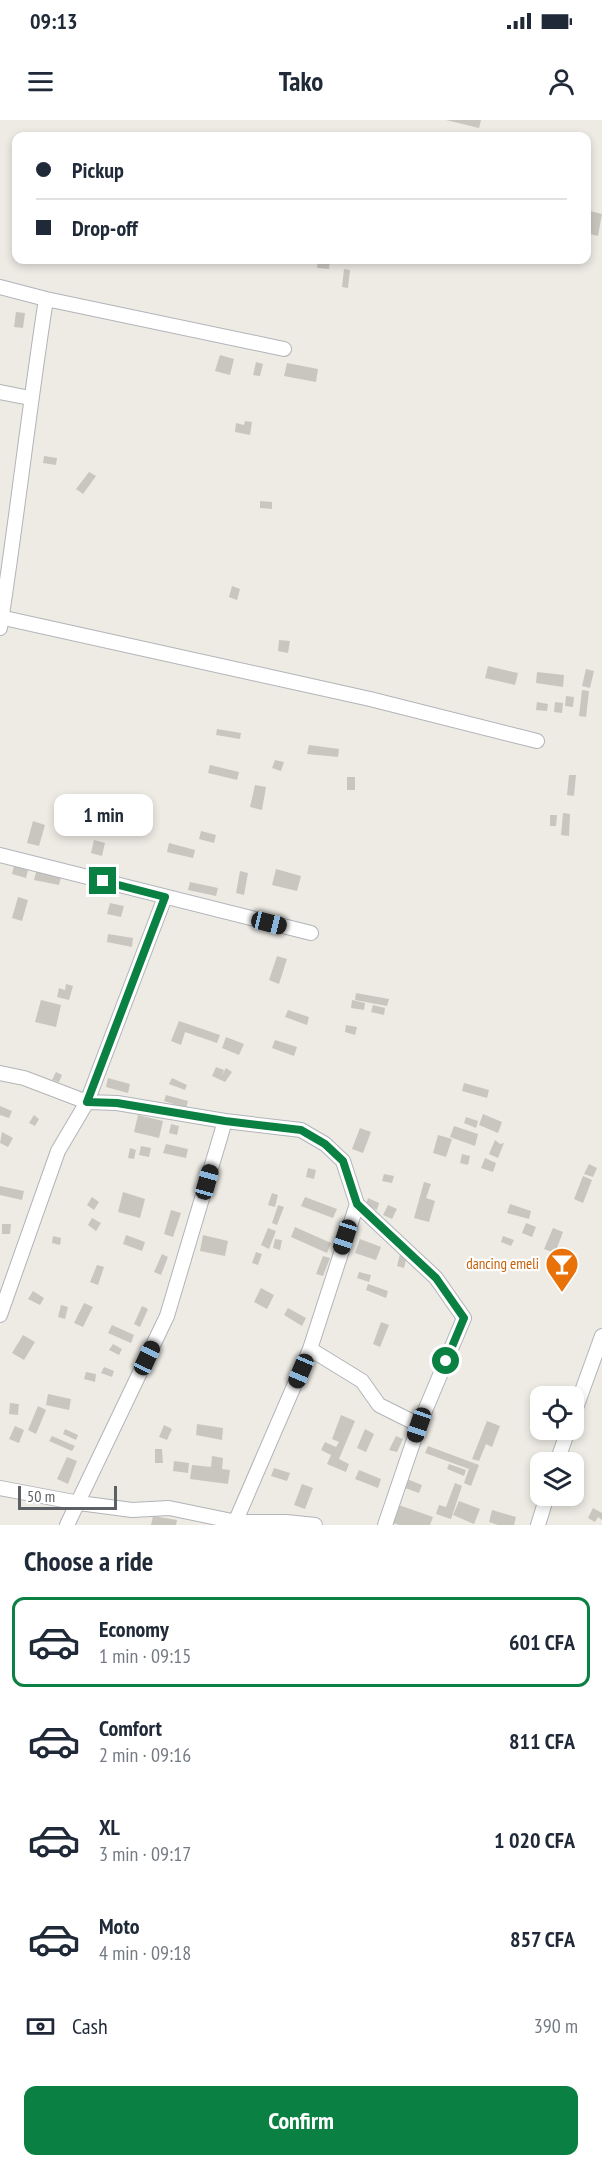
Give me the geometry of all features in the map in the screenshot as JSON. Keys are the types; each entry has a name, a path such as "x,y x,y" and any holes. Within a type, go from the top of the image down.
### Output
{"street":[{"path":"0,287 46,299 284,349"},
{"path":"46,299 30,398 16,521 1,620 370,699 537,741"},
{"path":"0,392 30,398"},
{"path":"0,855 311,933"},
{"path":"0,1316 58,1151 87,1102 165,897"},
{"path":"0,1072 24,1078 87,1102 117,1103 225,1121 301,1130 325,1144 343,1161 357,1204 436,1278 464,1318 419,1425 385,1525"},
{"path":"67,1525 167,1316 225,1121"},
{"path":"236,1524 310,1349 357,1204"},
{"path":"584,1386 602,1336"},
{"path":"310,1349 362,1381 379,1405 419,1425"},
{"path":"0,1488 79,1503 132,1510 169,1508 236,1524 286,1522 315,1525"},
{"path":"538,1525 544,1506"}],"building":[{"path":"446,120 481,120 479,128"},
{"path":"591,211 602,214 598,236 591,234"},
{"path":"318,264 330,264 329,269 317,268"},
{"path":"344,269 350,270 348,288 342,287"},
{"path":"16,312 25,313 23,328 14,327"},
{"path":"220,355 234,359 230,375 215,371"},
{"path":"256,362 263,364 260,376 253,375"},
{"path":"287,363 318,369 316,382 284,376"},
{"path":"245,421 252,422 250,435 235,432 236,423 244,425"},
{"path":"44,456 57,458 56,465 43,463"},
{"path":"89,472 96,476 83,494 76,489"},
{"path":"260,501 272,502 272,509 260,508"},
{"path":"232,586 240,589 237,600 229,597"},
{"path":"279,640 290,641 288,653 278,651"},
{"path":"488,666 518,673 515,685 485,678"},
{"path":"586,669 594,671 590,688 582,686"},
{"path":"537,672 564,675 563,687 536,683"},
{"path":"582,690 589,691 586,717 579,716"},
{"path":"566,696 574,697 573,707 565,706"},
{"path":"537,702 548,704 547,711 536,710"},
{"path":"555,702 563,703 562,713 554,712"},
{"path":"217,729 241,733 240,739 216,735"},
{"path":"309,745 339,749 338,757 307,754"},
{"path":"275,760 284,762 281,771 272,768"},
{"path":"210,765 239,772 237,780 208,773"},
{"path":"569,775 576,775 574,796 567,795"},
{"path":"347,777 355,777 355,790 347,790"},
{"path":"255,785 266,787 262,810 250,807"},
{"path":"563,813 570,814 569,836 561,835"},
{"path":"550,815 557,815 556,826 550,826"},
{"path":"33,821 45,825 39,846 27,843"},
{"path":"201,831 216,835 214,843 199,839"},
{"path":"94,840 105,843 102,856 91,853"},
{"path":"169,843 195,850 193,858 167,852"},
{"path":"14,866 28,870 26,878 12,874"},
{"path":"276,869 301,876 297,891 272,885"},
{"path":"240,871 248,873 244,895 236,893"},
{"path":"36,872 61,877 59,885 34,880"},
{"path":"190,882 218,888 216,896 188,890"},
{"path":"18,897 28,900 22,921 12,918"},
{"path":"110,903 124,906 121,917 107,914"},
{"path":"108,934 133,938 132,947 107,942"},
{"path":"277,956 287,959 279,984 269,980"},
{"path":"66,984 73,986 69,1000 57,997 59,988 65,990"},
{"path":"356,993 389,999 387,1006 355,1000"},
{"path":"41,1000 61,1005 56,1027 35,1022"},
{"path":"352,1000 365,1003 364,1010 351,1008"},
{"path":"373,1005 385,1008 384,1015 371,1012"},
{"path":"288,1010 309,1017 307,1025 285,1017"},
{"path":"179,1021 220,1035 217,1043 185,1032 181,1045 171,1041"},
{"path":"346,1025 357,1027 355,1035 345,1032"},
{"path":"226,1037 244,1044 239,1055 222,1048"},
{"path":"275,1040 297,1047 294,1056 272,1048"},
{"path":"216,1067 224,1070 221,1077 226,1068 232,1072 225,1082 212,1076"},
{"path":"56,1072 62,1075 59,1082 52,1080"},
{"path":"108,1078 130,1084 128,1093 106,1087"},
{"path":"172,1078 187,1085 185,1090 169,1084"},
{"path":"464,1083 489,1090 487,1098 462,1091"},
{"path":"166,1095 188,1101 186,1108 164,1101"},
{"path":"0,1106 12,1111 9,1118 0,1115"},
{"path":"483,1114 502,1122 498,1133 479,1125"},
{"path":"34,1115 39,1119 35,1126 29,1123"},
{"path":"138,1115 163,1121 159,1138 134,1132"},
{"path":"466,1117 478,1121 476,1128 464,1123"},
{"path":"171,1124 179,1126 177,1135 169,1133"},
{"path":"454,1126 478,1134 475,1146 450,1137"},
{"path":"360,1128 371,1132 363,1153 352,1149"},
{"path":"2,1132 13,1138 8,1147 0,1143"},
{"path":"438,1135 452,1139 446,1157 433,1153"},
{"path":"495,1140 500,1144 504,1143 498,1158 489,1154"},
{"path":"166,1144 188,1149 186,1158 163,1153"},
{"path":"141,1146 151,1148 149,1157 139,1155"},
{"path":"130,1148 136,1150 134,1159 128,1158"},
{"path":"462,1154 470,1156 468,1165 460,1163"},
{"path":"485,1158 496,1163 493,1172 481,1168"},
{"path":"589,1164 597,1168 593,1177 584,1174"},
{"path":"308,1168 316,1170 314,1179 306,1177"},
{"path":"384,1174 394,1176 392,1183 382,1181"},
{"path":"583,1176 592,1180 583,1203 574,1199"},
{"path":"424,1182 431,1184 426,1198 435,1201 429,1222 414,1218"},
{"path":"0,1186 24,1191 22,1200 0,1195"},
{"path":"123,1192 145,1199 140,1218 118,1212"},
{"path":"272,1193 278,1195 275,1207 268,1205"},
{"path":"92,1197 99,1202 94,1210 87,1205"},
{"path":"305,1197 337,1209 333,1218 301,1206"},
{"path":"368,1198 379,1203 377,1210 366,1205"},
{"path":"510,1204 531,1211 529,1219 507,1213"},
{"path":"278,1205 284,1207 277,1225 272,1223"},
{"path":"388,1205 397,1209 392,1219 383,1215"},
{"path":"171,1210 181,1213 173,1237 164,1234"},
{"path":"92,1218 101,1223 96,1231 88,1225"},
{"path":"526,1223 536,1227 532,1237 522,1233"},
{"path":"2,1224 11,1224 10,1234 2,1234"},
{"path":"295,1227 331,1243 327,1253 291,1237"},
{"path":"268,1228 276,1231 269,1249 261,1245"},
{"path":"553,1228 563,1232 555,1253 544,1249"},
{"path":"126,1235 145,1242 142,1251 123,1244"},
{"path":"203,1235 228,1241 225,1256 200,1251"},
{"path":"53,1236 61,1238 60,1245 52,1243"},
{"path":"503,1236 514,1240 511,1246 501,1242"},
{"path":"275,1239 282,1240 280,1250 273,1248"},
{"path":"360,1239 381,1247 376,1260 355,1253"},
{"path":"256,1252 262,1254 258,1265 252,1263"},
{"path":"162,1254 168,1257 161,1275 154,1272"},
{"path":"400,1254 407,1256 404,1268 397,1266"},
{"path":"323,1256 330,1258 323,1276 316,1274"},
{"path":"97,1265 104,1267 98,1285 90,1282"},
{"path":"359,1272 371,1275 369,1282 357,1278"},
{"path":"368,1284 388,1291 386,1298 366,1290"},
{"path":"261,1288 274,1295 267,1309 254,1302"},
{"path":"33,1291 44,1298 40,1305 28,1299"},
{"path":"84,1303 93,1307 83,1327 74,1323"},
{"path":"61,1305 68,1307 65,1319 58,1317"},
{"path":"142,1306 148,1309 140,1327 134,1324"},
{"path":"288,1308 306,1318 302,1326 284,1315"},
{"path":"381,1322 389,1325 380,1347 373,1344"},
{"path":"112,1325 134,1335 131,1343 108,1333"},
{"path":"23,1335 35,1342 24,1360 12,1353"},
{"path":"113,1344 122,1349 119,1355 109,1350"},
{"path":"104,1367 114,1371 112,1377 101,1373"},
{"path":"86,1372 96,1374 95,1382 84,1379"},
{"path":"48,1394 71,1399 69,1410 46,1405"},
{"path":"10,1403 19,1404 18,1415 9,1414"},
{"path":"38,1406 46,1410 36,1434 28,1430"},
{"path":"341,1415 355,1421 339,1459 349,1464 346,1472 327,1464 331,1455 321,1450 325,1442 336,1447 339,1442 332,1439"},
{"path":"487,1421 500,1426 492,1447 486,1444 479,1461 472,1459"},
{"path":"197,1424 223,1428 222,1440 196,1435"},
{"path":"164,1425 172,1429 167,1440 159,1437"},
{"path":"15,1426 24,1430 19,1443 9,1439"},
{"path":"65,1429 78,1435 76,1440 63,1434"},
{"path":"365,1429 374,1434 366,1452 357,1448"},
{"path":"52,1436 75,1446 72,1451 49,1441"},
{"path":"396,1436 403,1439 397,1452 389,1450"},
{"path":"428,1446 479,1465 471,1486 464,1483 469,1469 425,1453"},
{"path":"155,1449 162,1449 163,1463 155,1463"},
{"path":"212,1456 223,1458 222,1469 230,1470 228,1484 190,1479 192,1465 211,1467"},
{"path":"67,1457 77,1461 68,1484 57,1479"},
{"path":"174,1461 189,1463 188,1473 173,1471"},
{"path":"449,1464 466,1470 464,1476 447,1469"},
{"path":"274,1468 290,1473 287,1481 271,1476"},
{"path":"359,1470 381,1479 378,1488 355,1479"},
{"path":"407,1479 422,1485 419,1493 405,1488"},
{"path":"455,1483 462,1486 451,1519 436,1514 439,1505 446,1507"},
{"path":"302,1484 313,1488 305,1509 294,1505"},
{"path":"459,1501 480,1509 474,1524 453,1515"},
{"path":"393,1503 433,1517 430,1525 399,1525 387,1521"},
{"path":"593,1508 602,1513 602,1520 598,1517 595,1522 588,1518"},
{"path":"492,1510 516,1517 514,1525 498,1525 489,1522"},
{"path":"153,1516 177,1520 176,1525 151,1525"}],"place":[{"name":"dancing emeli","path":"562,1293"}],"route":[{"path":"103,881 165,897 87,1102 117,1103 225,1121 301,1130 325,1144 343,1161 357,1204 436,1278 464,1318 446,1361"}]}
